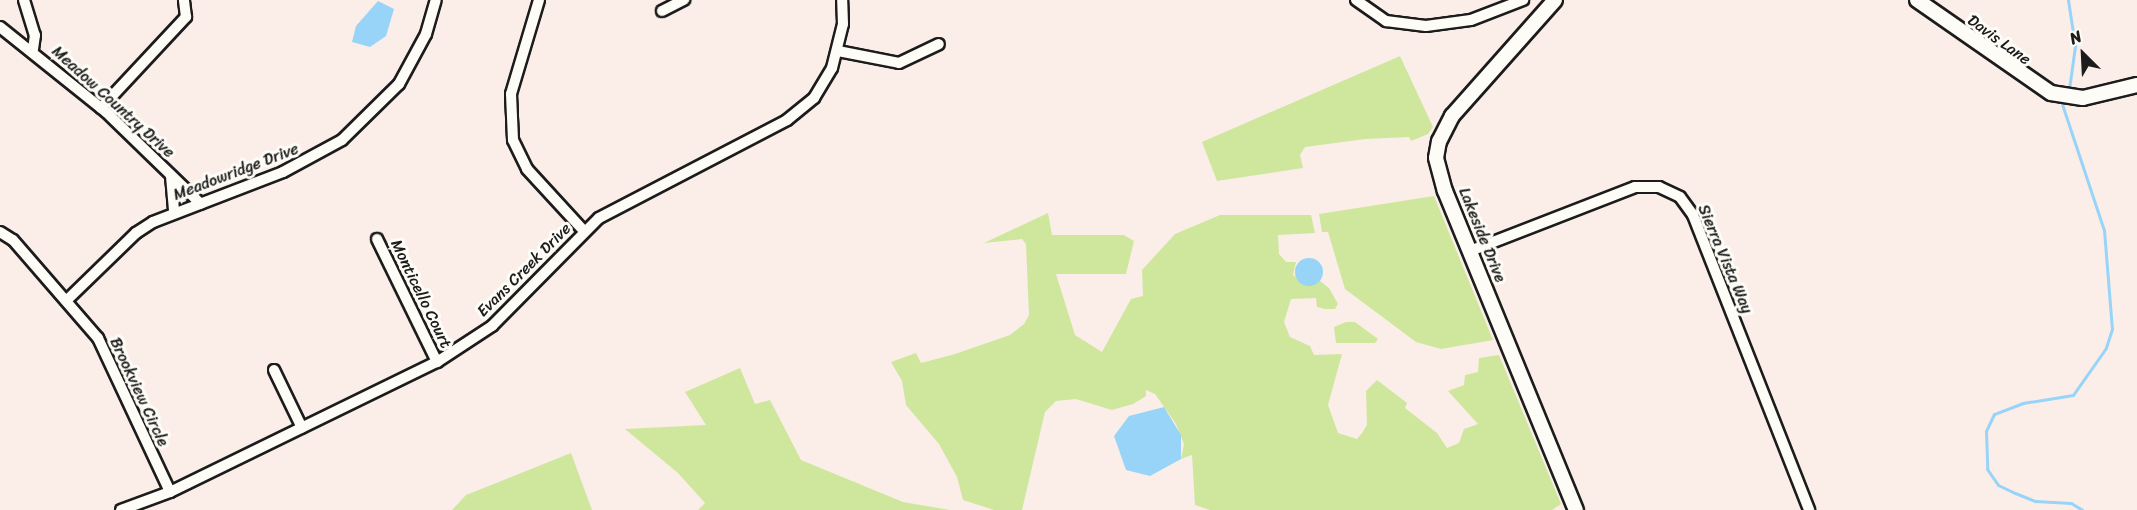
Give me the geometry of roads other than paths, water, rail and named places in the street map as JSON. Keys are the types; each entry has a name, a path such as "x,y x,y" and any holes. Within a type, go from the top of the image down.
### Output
{"street":[{"name":"Meadow Country Drive","path":"24,0 35,35 33,50"},
{"path":"101,108 186,17 184,0"},
{"name":"Meadowridge Drive","path":"67,300 136,233 174,212 201,204 299,165 363,122 399,84 426,34 436,0"},
{"path":"539,0 511,94 510,124 527,169 584,231"},
{"path":"662,11 684,0"},
{"name":"Evans Creek Drive","path":"121,510 170,492 437,362 499,320 584,231 616,207 787,120 824,83 837,51 842,0"},
{"path":"1356,0 1386,21 1416,26 1471,20 1523,0"},
{"name":"Lakeside Drive","path":"1555,0 1461,105 1439,141 1441,178 1575,510"},
{"name":"Davis Lane","path":"1917,0 2051,93 2084,98 2137,85"},
{"name":"Meadow Country Drive","path":"0,27 33,50 158,158 171,176 201,204"},
{"path":"837,51 899,63 939,45"},
{"name":"Meadow Country Drive","path":"171,176 174,212"},
{"name":"Sierra Vista Way","path":"1470,251 1635,187 1659,187 1680,197 1694,215 1809,510"},
{"name":"Brookview Circle","path":"0,232 67,300 111,360 170,492"},
{"name":"Monticello Court","path":"377,239 437,362"},
{"path":"274,370 302,428"}],"water":[{"path":"378,1 394,9 386,36 370,47 352,42 356,26"},
{"path":"1309,258 1319,262 1323,272 1319,282 1309,286 1299,282 1295,272 1299,262"},
{"path":"1164,407 1181,435 1181,459 1150,476 1126,470 1114,436 1129,416"}],"waterway":[{"path":"2068,0 2075,46 2069,89"},
{"path":"2062,104 2104,230 2112,329 2106,348 2073,395 2023,403 1994,414 1986,431 1987,469 1998,485 2015,493 2035,501 2071,503 2082,510"}]}
